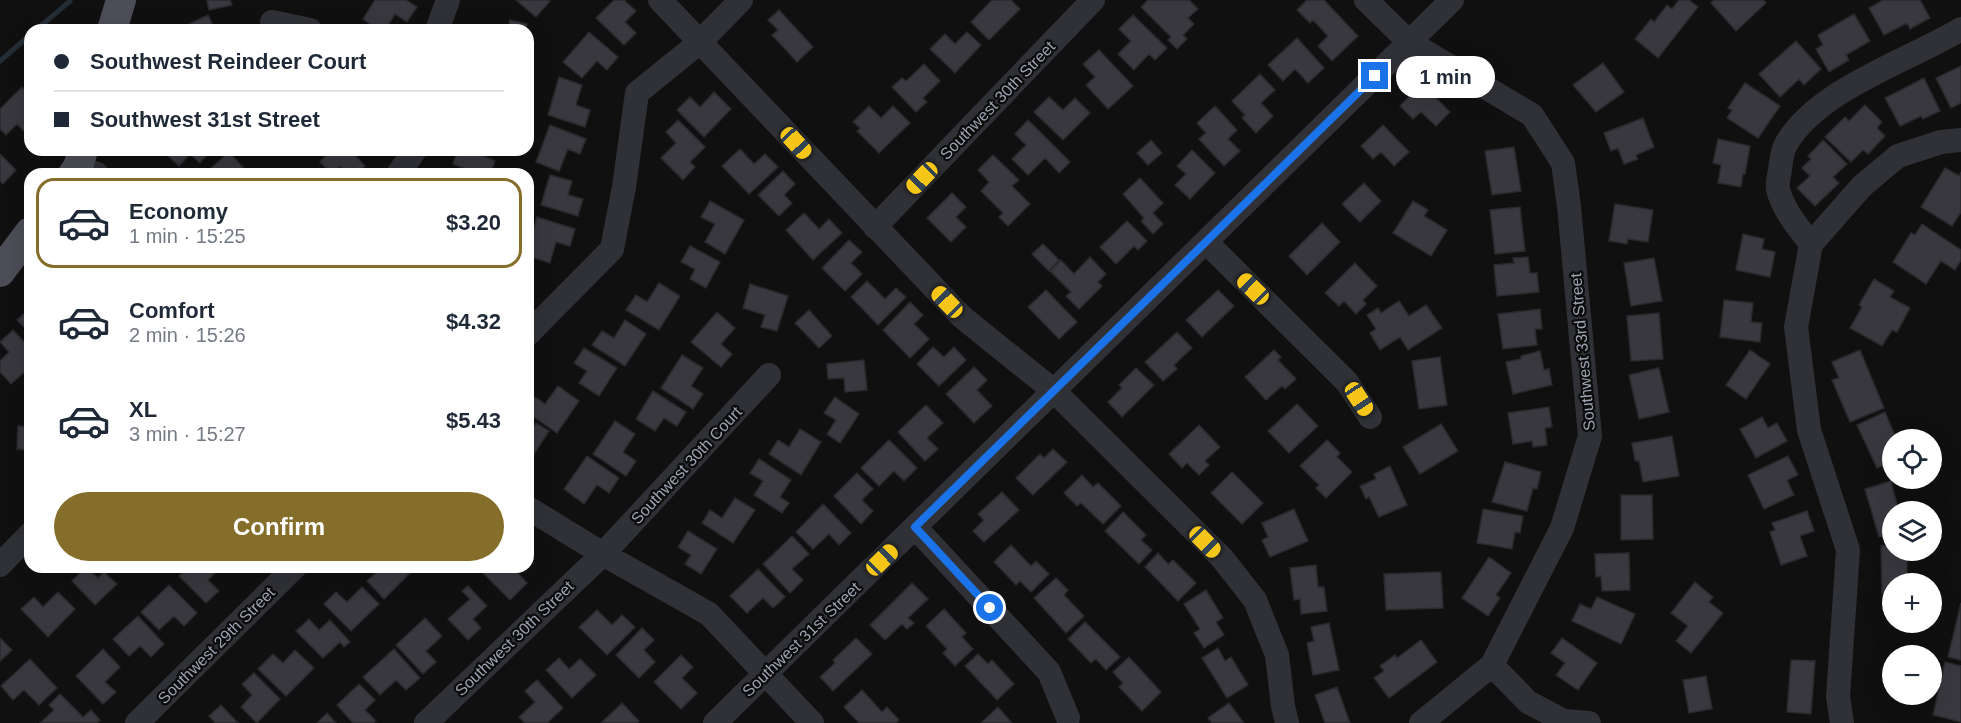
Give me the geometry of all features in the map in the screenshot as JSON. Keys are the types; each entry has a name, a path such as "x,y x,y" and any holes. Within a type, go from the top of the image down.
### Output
{"main road":[{"path":"114,24 121,0"},
{"path":"0,272 24,240"}],"street":[{"path":"439,24 448,0"},
{"path":"660,0 962,317 1054,391 1222,558 1255,600 1277,655 1287,723"},
{"path":"534,328 612,249 624,187 637,93 700,42 741,0"},
{"name":"Southwest 30th Street","path":"875,227 1093,0"},
{"name":"Southwest 33rd Street","path":"1366,0 1409,42 1532,115 1563,163 1590,436 1563,528 1492,665 1421,723"},
{"name":"Southwest 31st Street","path":"715,723 1452,0"},
{"path":"272,22 282,24"},
{"path":"1811,244 1791,219 1778,189 1785,145 1798,128 1821,106 1859,81 1961,29"},
{"path":"1842,723 1838,697 1848,550 1809,430 1796,327 1811,244 1862,186 1898,156 1941,142 1961,140"},
{"path":"1206,242 1347,382 1370,417"},
{"name":"Southwest 30th Court","path":"603,554 770,375"},
{"path":"534,512 708,614 812,723"},
{"path":"915,527 1049,672 1068,718"},
{"path":"0,565 24,540"},
{"name":"Southwest 30th Street","path":"426,723 603,554"},
{"name":"Southwest 29th Street","path":"137,723 289,573"},
{"path":"1492,665 1528,702 1564,721 1589,723"}],"building":[{"path":"207,0 230,0 232,5 209,10"},
{"path":"375,0 406,0 417,7 407,22 395,14 389,24 370,24 363,19"},
{"path":"516,0 548,0 550,1 536,17"},
{"path":"614,0 624,0 636,11 625,22 636,33 624,45 596,18"},
{"path":"992,0 1011,0 1020,9 989,40 971,22"},
{"path":"1148,0 1189,0 1198,9 1188,18 1194,24 1183,35 1187,39 1177,49 1168,40 1171,37 1141,7"},
{"path":"1307,0 1324,0 1358,36 1332,61 1318,46 1328,36 1313,20 1310,23 1297,10"},
{"path":"1679,0 1689,0 1698,7 1658,58 1635,39 1651,19 1654,22 1667,5 1672,9"},
{"path":"1714,0 1763,0 1766,3 1736,31 1711,3"},
{"path":"1883,0 1920,0 1930,18 1910,29 1907,23 1884,35 1869,8"},
{"path":"779,10 813,47 797,62 772,35 778,30 768,20"},
{"path":"1854,14 1870,41 1846,55 1849,60 1829,72 1816,49 1823,45 1818,35"},
{"path":"208,15 212,24 189,24"},
{"path":"1133,15 1167,48 1155,60 1149,54 1134,70 1118,54 1131,41 1119,29"},
{"path":"510,20 527,24 509,24"},
{"path":"589,32 618,57 607,70 597,61 582,78 563,62"},
{"path":"967,32 981,45 955,73 930,49 945,34 955,44"},
{"path":"1297,38 1324,68 1308,83 1295,69 1283,81 1268,65"},
{"path":"1796,41 1821,69 1804,85 1799,79 1780,97 1759,74"},
{"path":"1099,50 1133,86 1108,109 1086,85 1095,77 1083,64"},
{"path":"1603,63 1624,92 1596,112 1573,85"},
{"path":"924,64 940,81 923,98 927,102 916,112 892,87 902,78 906,81"},
{"path":"1961,66 1961,103 1951,108 1936,78"},
{"path":"1260,74 1275,90 1261,103 1273,116 1256,133 1242,118 1245,115 1232,101"},
{"path":"559,77 582,85 576,105 590,110 585,127 548,115"},
{"path":"1924,78 1940,111 1923,119 1921,116 1900,126 1885,98"},
{"path":"1745,83 1780,106 1758,138 1727,118 1732,110 1728,108"},
{"path":"1422,84 1450,112 1436,126 1421,112 1413,119 1400,106"},
{"path":"22,87 24,89 24,131 17,124 6,135 0,129 0,109"},
{"path":"714,92 731,109 704,137 677,110 690,97 700,107"},
{"path":"1049,97 1063,110 1075,98 1090,113 1063,140 1034,112"},
{"path":"1865,105 1882,122 1877,128 1885,136 1868,154 1863,150 1851,162 1825,137 1845,117 1849,121"},
{"path":"869,106 881,118 893,106 910,123 879,153 857,131 860,128 853,122"},
{"path":"1215,106 1237,130 1228,139 1240,151 1224,166 1199,139 1206,133 1197,123"},
{"path":"1643,118 1654,147 1636,155 1638,159 1624,164 1618,148 1611,151 1604,133"},
{"path":"678,120 705,147 690,162 695,167 683,180 661,158 676,143 666,132"},
{"path":"1028,120 1070,162 1059,173 1045,158 1028,175 1012,159 1026,145 1015,134"},
{"path":"550,125 586,139 580,154 568,149 559,171 536,162"},
{"path":"1383,125 1409,152 1394,166 1381,152 1373,159 1361,146"},
{"path":"1718,139 1750,146 1741,187 1718,183 1721,165 1713,163"},
{"path":"1151,140 1162,153 1148,165 1137,153"},
{"path":"1823,140 1847,164 1833,177 1839,183 1815,206 1797,188 1810,176 1802,168 1811,159 1808,156"},
{"path":"1514,147 1521,191 1492,195 1485,151"},
{"path":"740,149 754,164 765,154 778,167 749,194 722,166"},
{"path":"1192,150 1215,173 1190,199 1175,185 1186,174 1177,166"},
{"path":"0,154 16,170 3,184 0,181"},
{"path":"993,155 1019,180 1012,186 1030,204 1008,226 999,217 1003,213 981,191 989,182 978,170"},
{"path":"168,156 188,156 179,166"},
{"path":"192,156 206,156 200,163"},
{"path":"224,156 233,156 244,168 211,168"},
{"path":"326,156 356,156 365,166 363,168 342,168 340,166 326,168 320,162"},
{"path":"456,156 484,156 495,161 492,168 463,168 453,164"},
{"path":"1945,168 1959,176 1961,172 1961,212 1952,226 1921,207"},
{"path":"783,171 795,184 784,195 792,203 779,216 758,195"},
{"path":"550,175 572,181 568,195 583,199 578,216 541,205"},
{"path":"1140,178 1163,203 1153,213 1163,224 1153,234 1141,221 1144,218 1123,194"},
{"path":"1364,183 1381,201 1360,222 1342,204"},
{"path":"952,193 966,207 956,217 966,227 951,242 927,218"},
{"path":"710,201 744,220 725,254 705,242 715,224 701,217"},
{"path":"1413,201 1428,210 1424,216 1447,230 1431,256 1393,233"},
{"path":"1615,204 1653,210 1648,242 1628,239 1627,244 1609,241"},
{"path":"1520,207 1525,251 1495,254 1490,210"},
{"path":"804,213 819,229 829,219 842,233 813,260 786,230"},
{"path":"537,217 575,229 570,246 556,242 550,263 534,258 534,227"},
{"path":"1127,221 1147,241 1138,250 1134,246 1116,264 1100,247"},
{"path":"1322,223 1340,242 1307,275 1289,256"},
{"path":"1922,224 1961,250 1961,260 1955,270 1941,261 1926,284 1893,262 1911,233 1915,235"},
{"path":"1743,234 1764,239 1762,249 1775,252 1770,277 1736,270"},
{"path":"849,240 862,252 851,263 862,274 845,291 822,268"},
{"path":"1043,244 1059,260 1049,271 1032,254"},
{"path":"690,246 720,262 706,288 690,279 695,269 681,262"},
{"path":"1090,257 1106,274 1098,282 1102,286 1079,309 1066,296 1071,292 1050,271 1061,260 1074,274"},
{"path":"1528,257 1530,273 1537,273 1539,292 1497,296 1494,265 1514,263 1513,258"},
{"path":"1654,258 1662,301 1631,306 1624,263"},
{"path":"1355,263 1377,286 1363,300 1366,304 1356,314 1344,301 1339,306 1325,293"},
{"path":"1874,279 1894,291 1890,297 1910,308 1897,332 1892,330 1882,346 1850,328 1862,307 1859,305"},
{"path":"867,281 885,299 896,288 906,297 878,325 851,297"},
{"path":"659,283 680,296 659,330 626,310 636,295 647,302"},
{"path":"750,284 788,296 777,331 761,327 765,315 743,308"},
{"path":"1046,290 1077,322 1059,339 1028,307"},
{"path":"1218,290 1234,306 1202,337 1186,320"},
{"path":"1724,300 1753,303 1751,322 1762,323 1760,342 1720,337"},
{"path":"1399,301 1409,316 1426,305 1442,328 1408,350 1400,337 1380,350 1370,333 1376,329 1367,315 1378,308 1381,313"},
{"path":"910,302 923,315 914,324 929,339 910,358 883,330"},
{"path":"1540,309 1542,329 1535,329 1537,345 1503,349 1498,314"},
{"path":"809,310 832,336 819,348 795,323"},
{"path":"717,312 735,328 721,344 732,354 721,367 691,342"},
{"path":"1659,313 1663,359 1631,361 1627,316"},
{"path":"24,314 24,327 17,320"},
{"path":"625,320 646,334 625,366 592,345 602,331 614,338"},
{"path":"13,330 24,342 24,372 11,384 0,372 0,361 9,352 0,342"},
{"path":"1177,332 1192,348 1174,365 1177,369 1163,381 1145,362"},
{"path":"933,347 944,357 954,347 966,360 939,386 917,364"},
{"path":"584,348 617,368 599,396 579,383 587,371 574,363"},
{"path":"1274,350 1281,357 1278,360 1296,379 1285,389 1282,386 1266,400 1245,377"},
{"path":"1750,350 1770,364 1746,399 1726,385"},
{"path":"1860,350 1884,408 1850,422 1832,380 1839,378 1832,362"},
{"path":"1540,351 1544,370 1549,369 1552,385 1513,394 1506,362"},
{"path":"682,355 703,368 691,386 703,394 693,409 661,388"},
{"path":"1440,357 1447,405 1419,409 1412,361"},
{"path":"864,360 867,390 845,392 844,378 828,379 827,364"},
{"path":"974,367 987,380 977,390 992,406 974,423 946,394"},
{"path":"1136,368 1154,385 1122,417 1108,402 1122,388 1119,385"},
{"path":"1659,368 1669,412 1639,419 1629,375"},
{"path":"558,386 579,401 557,433 534,417 535,397 545,404"},
{"path":"653,391 686,412 677,426 664,418 655,431 636,419"},
{"path":"835,397 859,414 840,443 827,434 836,420 824,413"},
{"path":"1297,404 1318,426 1289,453 1268,431"},
{"path":"926,405 943,423 927,438 938,449 925,461 898,432"},
{"path":"1549,407 1552,427 1545,428 1547,445 1533,447 1532,441 1513,444 1508,413"},
{"path":"1885,412 1892,429 1882,429 1882,466 1877,468 1857,425"},
{"path":"1762,417 1768,428 1777,423 1787,441 1756,458 1740,429"},
{"path":"615,421 635,434 623,452 636,461 626,476 593,454"},
{"path":"536,423 549,431 534,454 534,426"},
{"path":"1441,424 1458,451 1420,474 1403,447"},
{"path":"1199,425 1220,447 1205,461 1209,465 1199,475 1187,463 1182,468 1169,454"},
{"path":"18,426 24,426 24,450 17,449"},
{"path":"800,429 821,442 801,475 769,454 778,440 789,447"},
{"path":"1672,436 1679,476 1643,482 1639,461 1635,461 1632,443"},
{"path":"889,440 917,468 904,481 894,471 879,486 861,468"},
{"path":"1327,440 1340,453 1337,457 1352,472 1326,498 1316,488 1319,485 1300,466"},
{"path":"1053,449 1067,462 1033,495 1016,478 1040,454 1044,458"},
{"path":"587,456 619,478 609,493 597,485 584,504 564,489"},
{"path":"1788,456 1798,475 1787,480 1794,495 1764,509 1748,475"},
{"path":"759,459 791,480 780,497 789,503 782,513 754,495 763,481 750,473"},
{"path":"1505,462 1541,472 1537,489 1533,488 1527,511 1492,502"},
{"path":"1390,466 1407,505 1379,517 1369,497 1366,499 1360,486 1376,479 1374,474"},
{"path":"1232,472 1263,503 1242,524 1211,493"},
{"path":"857,473 873,489 862,500 873,511 861,524 834,496"},
{"path":"1082,475 1093,487 1098,483 1121,506 1103,524 1081,503 1077,506 1064,493"},
{"path":"1882,484 1882,489 1893,489 1896,501 1882,501 1882,536 1879,537 1865,489"},
{"path":"1002,492 1019,510 984,542 973,531 984,520 978,514"},
{"path":"1621,495 1652,495 1653,539 1621,540"},
{"path":"735,498 755,510 733,543 702,523 710,510 722,518"},
{"path":"823,504 851,533 839,545 829,534 813,549 796,532"},
{"path":"1294,509 1308,541 1270,557 1262,540 1268,537 1262,523"},
{"path":"1483,509 1523,516 1520,533 1515,532 1512,549 1477,543"},
{"path":"1807,511 1814,531 1800,536 1807,556 1781,565 1770,532 1775,530 1772,523"},
{"path":"1123,512 1146,535 1141,540 1152,550 1139,564 1105,531"},
{"path":"688,531 717,549 701,574 685,564 691,555 678,547"},
{"path":"792,536 809,554 792,569 803,580 790,593 763,564"},
{"path":"1011,545 1031,566 1036,561 1049,574 1031,592 1020,581 1016,585 994,562"},
{"path":"1881,546 1882,561 1907,561 1907,573 1882,573 1882,594"},
{"path":"1158,553 1168,564 1173,560 1196,583 1178,601 1145,567"},
{"path":"1629,553 1630,590 1602,591 1601,576 1596,577 1595,554"},
{"path":"1489,557 1511,573 1496,595 1500,598 1488,616 1462,598"},
{"path":"1316,565 1318,587 1324,587 1327,611 1301,614 1300,599 1294,600 1290,568"},
{"path":"758,569 785,597 773,608 763,598 747,613 730,596"},
{"path":"1441,572 1443,608 1386,610 1384,574"},
{"path":"80,573 93,573 98,578 105,573 117,584 95,605 72,581"},
{"path":"182,573 215,573 208,580 219,591 206,603 179,576"},
{"path":"376,573 410,573 384,599 367,581"},
{"path":"483,573 518,573 527,583 510,600"},
{"path":"1056,578 1068,590 1064,595 1084,616 1066,633 1034,598"},
{"path":"1695,582 1713,597 1709,602 1723,613 1691,653 1676,641 1688,626 1671,613"},
{"path":"912,583 928,599 908,618 914,623 907,629 902,624 885,640 870,625"},
{"path":"169,585 197,613 184,626 174,616 159,630 141,612"},
{"path":"468,586 487,606 473,619 481,628 468,640 448,619 470,599 462,591"},
{"path":"362,587 379,604 351,631 324,604 336,592 347,602"},
{"path":"1206,590 1223,618 1216,622 1224,635 1204,648 1194,633 1200,629 1184,604"},
{"path":"58,592 75,609 48,637 21,609 34,597 43,607"},
{"path":"1597,597 1635,614 1621,644 1572,621 1580,604 1591,609"},
{"path":"1961,603 1961,660 1948,657"},
{"path":"944,609 966,633 962,637 973,649 955,666 943,653 947,649 926,626"},
{"path":"597,610 612,625 622,615 635,627 607,655 579,627"},
{"path":"138,616 164,644 151,657 140,646 129,656 113,639"},
{"path":"425,618 442,636 426,651 436,662 423,674 396,645"},
{"path":"309,619 319,630 330,620 350,642 344,647 340,642 323,658 296,631"},
{"path":"1085,622 1120,657 1106,670 1096,659 1091,663 1068,639"},
{"path":"1329,623 1339,670 1313,675 1307,643 1314,641 1311,627"},
{"path":"642,628 654,640 644,650 655,662 639,678 616,655"},
{"path":"0,638 12,650 0,661"},
{"path":"856,638 872,654 833,691 820,677 835,663 833,660"},
{"path":"1562,638 1597,663 1578,690 1556,675 1565,663 1551,653"},
{"path":"1421,640 1437,662 1389,698 1374,678 1384,671 1380,666 1395,655 1397,658"},
{"path":"1218,648 1225,661 1231,657 1248,685 1227,698 1202,658"},
{"path":"103,649 120,667 105,682 116,692 103,704 76,676"},
{"path":"394,649 420,678 406,690 396,680 380,695 363,677"},
{"path":"295,650 314,668 286,696 258,669 273,654 283,663"},
{"path":"978,654 988,664 992,660 1014,684 997,700 965,666"},
{"path":"681,655 693,667 682,678 697,693 681,709 654,682"},
{"path":"1129,657 1161,692 1142,711 1119,687 1123,683 1113,672"},
{"path":"559,658 569,669 580,659 596,675 572,698 546,670"},
{"path":"30,659 57,688 39,705 24,690 13,700 1,686"},
{"path":"1791,660 1815,661 1811,714 1787,712"},
{"path":"1945,662 1961,666 1961,722 1933,715 1935,705 1942,705 1942,675"},
{"path":"254,673 280,699 257,723 241,707 252,695 242,684"},
{"path":"1706,676 1712,709 1689,713 1683,680"},
{"path":"537,680 563,708 547,723 525,723 519,717 535,702 525,691"},
{"path":"359,684 375,700 365,710 376,721 373,723 353,723 337,705"},
{"path":"1337,687 1350,723 1325,723 1315,695"},
{"path":"862,690 882,712 887,707 899,720 896,723 859,723 844,707"},
{"path":"60,694 83,717 91,710 100,720 97,723 40,723 54,710 49,705"},
{"path":"622,703 639,721 637,723 601,723"},
{"path":"1229,703 1244,723 1212,723 1208,718"},
{"path":"221,705 238,723 215,723 209,716"},
{"path":"998,707 1012,723 981,723"},
{"path":"327,713 336,723 317,723"}],"waterway":[{"path":"43,24 70,1"},
{"path":"0,61 24,40"}],"route":[{"path":"990,608 915,527 1375,76"}]}
